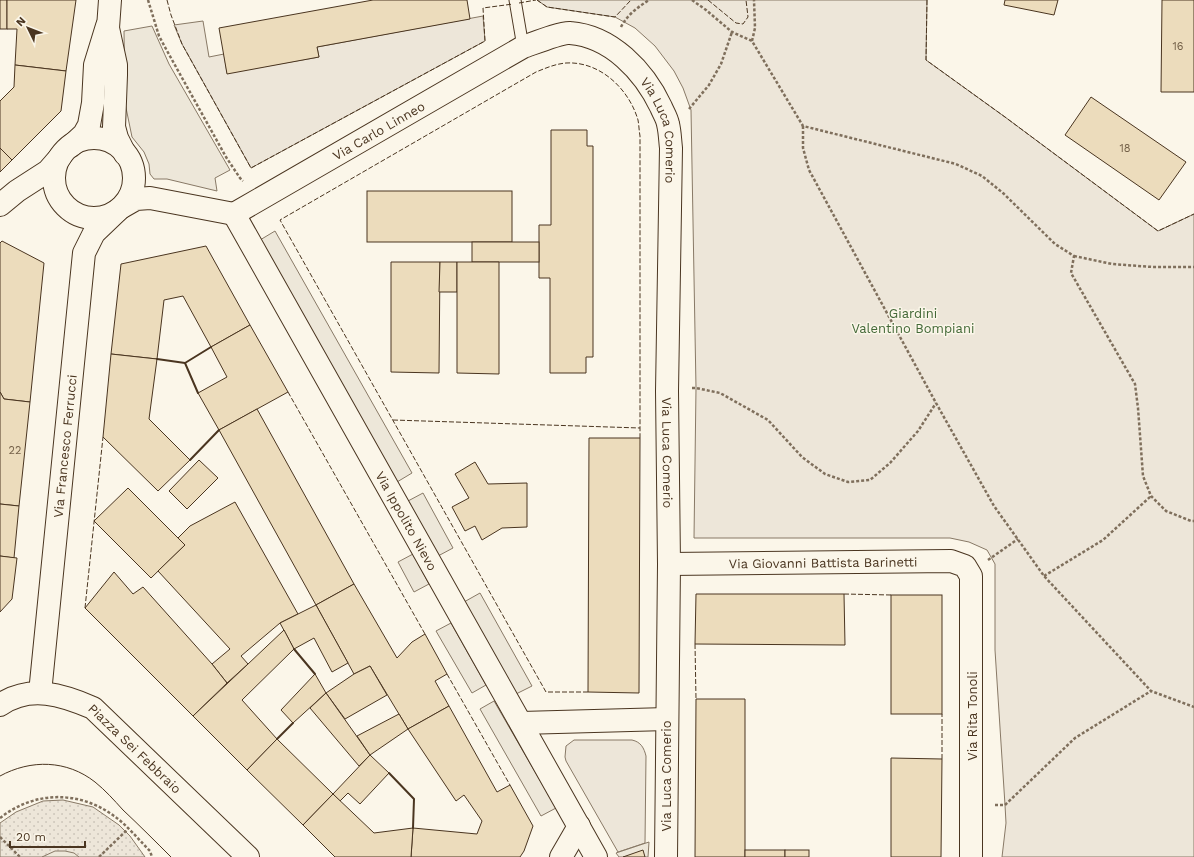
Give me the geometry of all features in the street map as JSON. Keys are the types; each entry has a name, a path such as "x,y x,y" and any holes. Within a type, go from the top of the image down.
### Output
{"street":[{"name":"Via Francesco Ferrucci","path":"40,693 84,253 94,233 126,202 132,191 134,178 132,165 116,138 114,127 116,65 108,34 110,0"},
{"name":"Via Francesco Ferrucci","path":"108,23 95,65 93,103 89,125 84,134 66,151 56,168 54,181 57,194 64,205 74,213 92,218 105,217 136,199 150,198 234,214"},
{"name":"Via Carlo Linneo","path":"234,214 523,47 568,33 589,37 609,46 628,60"},
{"name":"Via Luca Comerio","path":"628,60 645,80 657,99 668,124 671,148 667,391 669,564 666,857"},
{"name":"Via Francesco Ferrucci","path":"66,151 83,140 96,139 109,142 121,149 125,154"},
{"path":"0,205 17,191 48,171 66,151"},
{"name":"Via Ippolito Nievo","path":"234,214 596,857"},
{"name":"Via Giovanni Battista Barinetti","path":"669,564 951,561 979,569"},
{"name":"Via Rita Tonoli","path":"972,857 979,569"},
{"name":"Piazza Sei Febbraio","path":"0,705 15,697 28,693 40,693 72,699 93,708 248,857"},
{"path":"521,723 667,719"},
{"path":"561,857 579,826"}],"lane":[{"path":"515,0 523,47"}],"path":[{"path":"148,0 159,36 226,157 244,182"},
{"path":"621,27 624,21 634,11 649,0"},
{"path":"692,0 732,32 752,41 803,126 803,148 809,170 994,506 1044,576 1151,691 1194,707"},
{"path":"752,41 755,28 754,0"},
{"path":"687,111 709,85 721,64 732,32"},
{"path":"803,126 956,164 982,176 1003,193 1055,244 1074,256 1112,264 1194,268"},
{"path":"1074,256 1071,273 1135,384 1143,476 1151,496 1166,511 1194,521"},
{"path":"692,388 720,393 768,420 802,457 825,474 848,482 870,480 890,463 918,431 936,403"},
{"path":"1044,576 1103,540 1151,496"},
{"path":"979,569 1018,539"},
{"path":"995,805 1005,805 1075,738 1151,691"},
{"path":"0,818 21,804 43,798 69,797 95,804 115,816 150,851 152,857"},
{"path":"99,857 128,829"},
{"path":"0,837 20,857"}],"green space":[{"name":"Giardini Valentino Bompiani","path":"537,0 927,0 926,60 1158,231 1194,214 1194,857 1002,857 1006,823 995,650 995,564 987,550 969,542 950,538 694,538 696,388 691,110 683,88 674,71 655,46 635,28 615,17 547,7"},
{"path":"483,16 485,41 251,168 182,44 174,25 203,21 209,57 224,54 227,73 319,57 317,47"},
{"path":"574,740 632,740 638,742 642,746 646,756 645,843 618,852 566,761 566,746"},
{"path":"63,800 93,807 119,825 130,836 145,857 0,857 0,823 16,812 43,801"}],"shaded area":[{"path":"152,26 169,64 230,170 215,178 217,191 167,179 154,179 150,174 149,164 144,152 132,137 125,103 124,31"},
{"path":"275,231 412,473 397,482 260,240"},
{"path":"423,493 453,548 438,556 408,501"},
{"path":"413,554 429,584 414,592 398,562"},
{"path":"480,593 532,686 516,694 464,602"},
{"path":"451,623 486,685 472,693 436,631"},
{"path":"494,701 556,808 541,816 480,709"},
{"path":"649,842 648,857 619,857 616,853"},
{"path":"55,851 74,853 79,857 42,857"}],"building":[{"path":"0,0 7,0 7,29 0,29"},
{"path":"7,0 76,0 66,71 15,65 17,29 7,29"},
{"path":"373,0 467,0 470,19 317,47 319,57 227,74 219,28"},
{"path":"1005,0 1058,0 1054,15 1004,5"},
{"path":"1162,0 1194,0 1194,92 1161,92"},
{"path":"15,65 66,71 61,111 12,160 0,148 0,101 14,87"},
{"path":"1091,97 1186,162 1159,200 1065,135"},
{"path":"551,130 587,130 587,146 593,146 593,357 586,357 586,373 550,373 550,278 539,278 539,225 551,225"},
{"path":"0,148 12,160 0,172"},
{"path":"367,191 512,191 512,242 367,242"},
{"path":"2,241 44,263 30,402 4,399 0,392 0,243"},
{"path":"472,242 539,242 539,262 472,262"},
{"path":"206,246 250,325 211,347 183,296 164,300 157,359 111,354 121,264"},
{"path":"391,262 440,262 439,373 391,372"},
{"path":"440,262 457,262 457,292 439,292"},
{"path":"457,262 499,262 499,374 457,373"},
{"path":"250,325 288,392 219,430 198,393 227,377 211,347"},
{"path":"111,354 157,359 149,419 190,460 158,491 103,437"},
{"path":"0,392 4,399 30,402 19,506 0,504"},
{"path":"257,409 354,584 316,605 219,430"},
{"path":"589,438 640,438 639,693 588,692"},
{"path":"199,460 218,478 187,509 169,491"},
{"path":"475,462 488,484 527,483 527,527 502,528 482,540 475,526 465,531 452,507 469,498 455,474"},
{"path":"128,488 185,545 151,578 94,521"},
{"path":"235,502 298,614 280,623 241,656 248,664 227,683 212,664 230,649 158,571 185,545 178,538 190,526"},
{"path":"0,504 19,506 14,558 0,556"},
{"path":"0,556 17,558 12,599 0,612"},
{"path":"114,572 133,594 143,587 212,664 227,683 193,716 85,608"},
{"path":"354,584 397,658 412,642 425,634 447,674 435,681 449,706 408,729 370,666 354,674 316,605"},
{"path":"696,594 844,594 845,645 695,644"},
{"path":"891,595 942,595 942,714 891,714"},
{"path":"316,605 348,663 332,672 314,638 294,649 280,623"},
{"path":"284,630 294,649 242,700 277,739 247,770 193,716"},
{"path":"370,666 387,695 345,719 326,693 354,674"},
{"path":"315,674 326,693 293,723 281,710"},
{"path":"326,693 370,755 359,766 310,708"},
{"path":"696,699 745,699 745,857 695,857"},
{"path":"449,706 497,792 510,785 533,826 524,851 520,857 411,857 413,828 477,834 482,821 464,795 456,801 408,729"},
{"path":"399,714 408,729 370,755 357,736"},
{"path":"277,739 333,794 303,825 247,770"},
{"path":"370,755 389,773 360,804 348,793 340,801 333,794"},
{"path":"891,758 942,759 941,857 891,857"},
{"path":"333,794 374,833 413,828 411,857 335,857 303,825"},
{"path":"643,850 645,857 623,857"},
{"path":"745,850 785,850 785,857 745,857"},
{"path":"785,850 809,850 809,857 785,857"}],"tram line":[{"path":"0,776 12,770 36,765 49,764 73,769 102,788 171,857"}],"fence":[{"path":"167,0 182,44 251,168 485,41 483,8 513,4"},
{"path":"519,3 536,0"},
{"path":"537,0 547,7 615,17 631,0"},
{"path":"708,0 736,23 743,24 748,17 746,0"},
{"path":"927,0 926,60 1158,231 1194,214"},
{"path":"588,692 546,692 280,220 536,72 554,65 566,63 590,67 601,72 611,79 628,98 638,120 640,136 640,438"},
{"path":"288,392 425,634"},
{"path":"393,420 640,428"},
{"path":"85,608 103,437"},
{"path":"844,594 891,595"},
{"path":"695,644 696,699"},
{"path":"447,674 510,785"},
{"path":"942,714 942,759"}],"wall":[{"path":"185,363 211,347"},
{"path":"157,359 185,363 198,393"},
{"path":"190,460 219,430"},
{"path":"294,649 315,674"},
{"path":"277,739 293,723"},
{"path":"389,773 414,799 413,828"}]}
